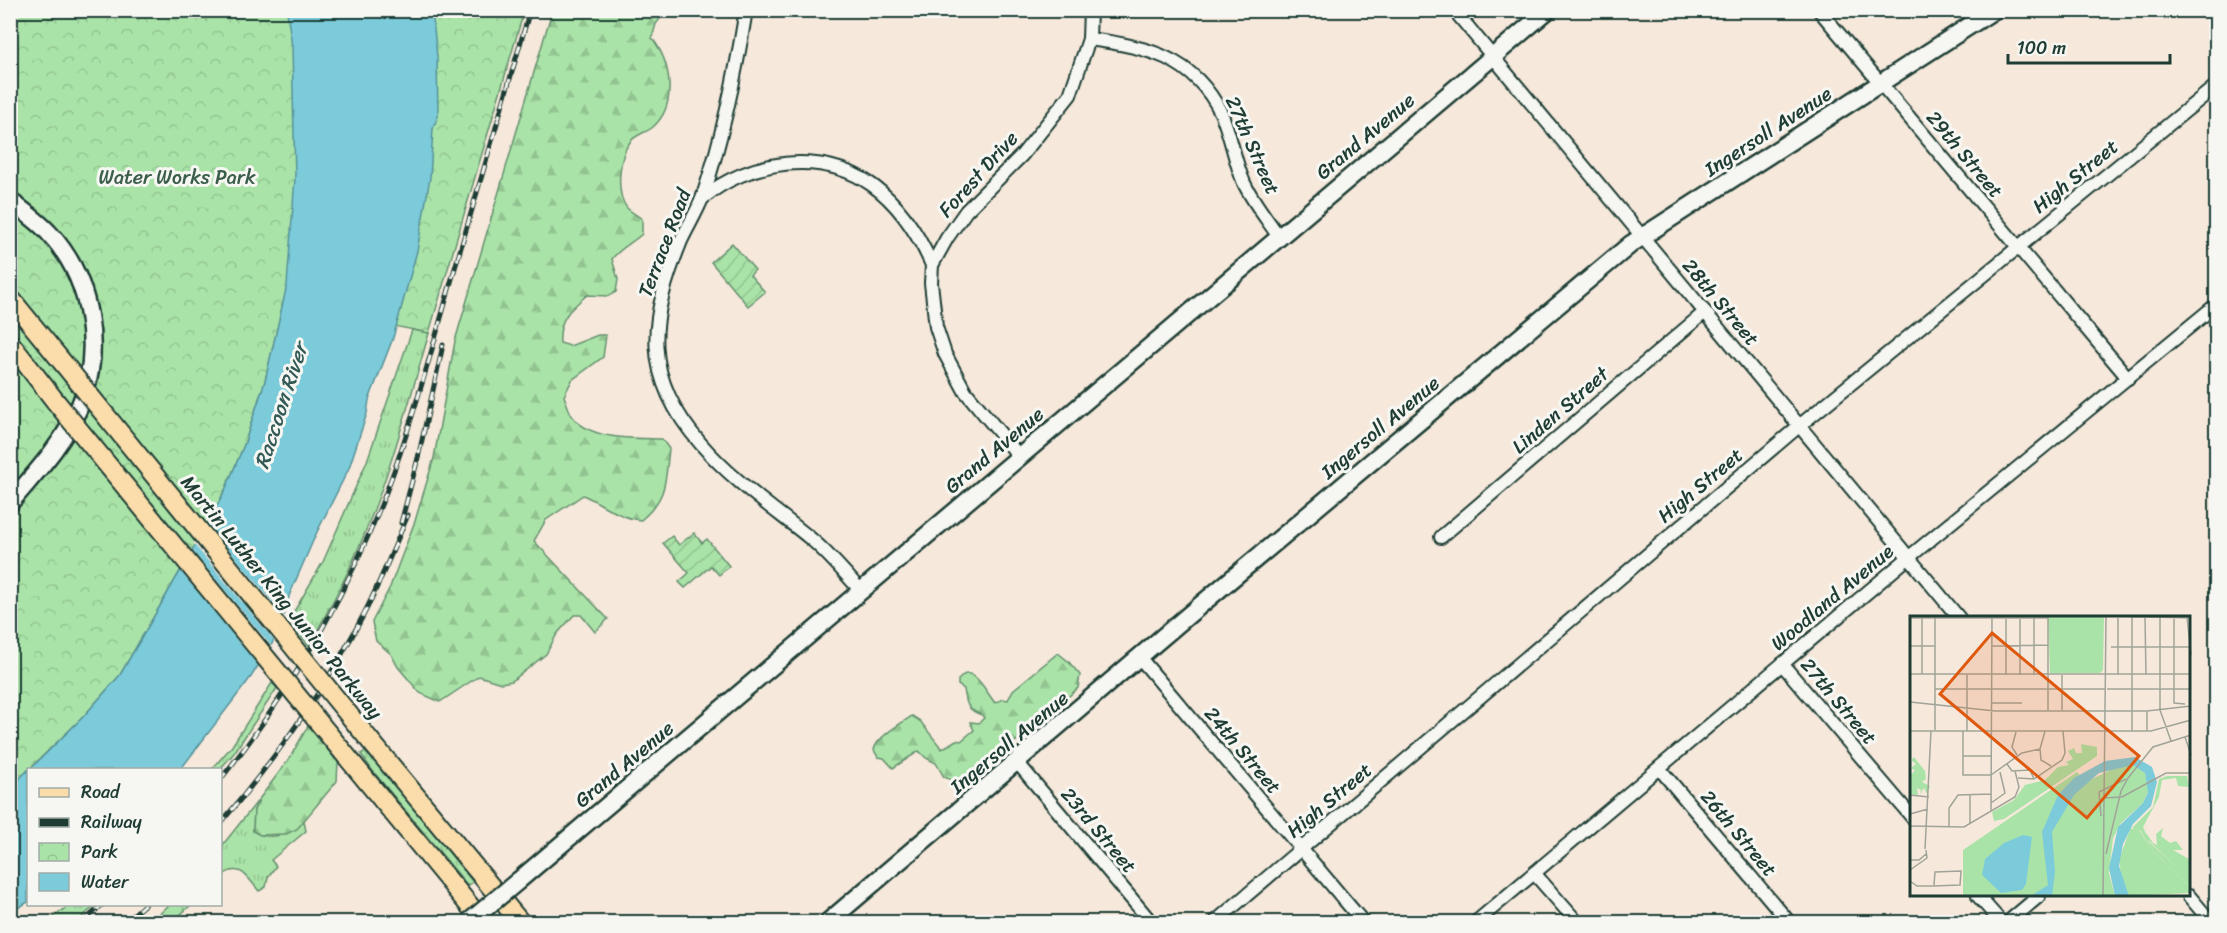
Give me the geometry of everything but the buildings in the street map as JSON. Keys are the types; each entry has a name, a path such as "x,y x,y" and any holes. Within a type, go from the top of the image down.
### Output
{"main road":[{"name":"Grand Avenue","path":"469,922 1548,10"},
{"name":"Ingersoll Avenue","path":"828,922 1582,284 1642,237 1994,10"},
{"path":"10,201 32,216 51,235 66,257 86,301 92,326 88,384 78,409 64,436 10,503"},
{"name":"Martin Luther King Junior Parkway","path":"10,298 520,922"},
{"path":"10,344 483,922"},
{"path":"10,360 30,368"}],"street":[{"name":"Terrace Road","path":"746,10 735,79 702,199 676,253 660,305 656,350 666,390 681,418 716,459 757,498 817,544 861,591"},
{"name":"Forest Drive","path":"932,265 966,211 1022,155 1070,96 1089,39 1090,10"},
{"name":"28th Street","path":"1454,10 1957,616"},
{"name":"29th Street","path":"1819,10 2128,378"},
{"name":"27th Street","path":"1089,39 1126,44 1157,53 1186,68 1194,75 1221,113 1244,182 1279,237"},
{"name":"High Street","path":"1215,922 1799,426 2217,86"},
{"path":"702,199 717,186 768,166 807,164 836,168 862,179 885,196 911,228 932,265 931,283 936,327 945,354 965,391 1019,456"},
{"name":"Woodland Avenue","path":"1476,922 1908,558 2217,305"},
{"name":"Linden Street","path":"1441,537 1705,312"},
{"name":"24th Street","path":"1140,658 1363,922"},
{"name":"27th Street","path":"1782,664 1910,816"},
{"name":"23rd Street","path":"1017,762 1151,922"},
{"name":"26th Street","path":"1659,768 1789,922"},
{"path":"1534,873 1576,922"},
{"path":"1979,897 2001,922"},
{"path":"2008,922 2038,897"},
{"path":"2190,897 2211,922"}],"green space":[{"name":"Water Works Park","path":"11,11 524,11 429,333 283,304 265,381 244,445 211,518 120,675 83,717 31,768 27,768 27,771 11,787"},
{"path":"552,11 666,11 656,24 652,38 664,59 667,71 669,96 666,107 661,118 653,127 630,142 621,165 620,184 623,201 627,208 642,219 642,234 612,259 618,279 616,292 608,296 587,295 575,305 563,321 560,343 570,346 598,335 606,335 603,357 572,380 564,396 569,410 581,425 602,434 614,437 662,439 669,449 666,479 661,496 641,520 618,514 583,495 546,520 534,541 608,619 595,632 581,615 574,615 557,634 546,654 512,681 501,683 479,676 440,702 420,693 398,667 391,654 376,641 372,622 390,587 415,521 434,458 455,341"},
{"path":"732,243 755,270 750,275 765,292 748,306 711,262"},
{"path":"412,330 429,333 387,474 350,568 309,646 293,627 292,615 323,562 367,461"},
{"path":"694,533 702,543 707,539 729,566 719,575 711,566 685,588 679,582 689,573 663,543 672,536 679,545"},
{"path":"1058,653 1080,675 1078,688 1059,705 1042,715 1022,736 983,769 954,781 944,777 936,763 919,751 893,768 884,758 878,757 874,750 884,736 912,716 920,721 942,749 956,740 961,741 974,730 970,722 979,723 984,718 968,706 964,689 958,685 958,680 963,675 974,676 995,703 1003,699 1008,700 1013,690"},
{"path":"272,683 277,688 234,753 221,768 213,768 232,746"},
{"path":"308,726 338,762 337,781 297,829 286,834 260,835 253,831 254,810 260,798 289,759"},
{"path":"364,752 374,760 473,882 468,886 372,770 361,754"},
{"path":"260,798 254,810 253,831 266,836 280,835 294,830 304,821 306,831 271,860 276,866 268,877 266,887 259,891 247,876 239,871 234,870 222,875 222,846"},
{"path":"69,906 95,906 76,922 46,922"},
{"path":"168,906 190,906 172,922 151,922"}],"water":[{"name":"Raccoon River","path":"287,11 432,11 437,56 438,116 433,129 430,178 417,251 393,338 369,400 349,468 316,534 289,596 287,608 272,644 251,677 182,768 31,768 83,717 120,675 211,518 244,445 265,381 287,285 295,178 292,47"},
{"path":"27,771 27,903 11,912 11,787"}],"pier":[{"path":"206,522 286,618 276,643 193,543"},
{"path":"190,548 273,648 260,668 178,568"}],"railway":[{"path":"222,777 273,707 321,631 342,592 379,510 419,394 530,10"},
{"path":"401,523 443,345"},
{"path":"222,822 299,722 334,668 371,600 408,515"},
{"path":"83,922 101,906"},
{"path":"125,922 143,906"}]}
